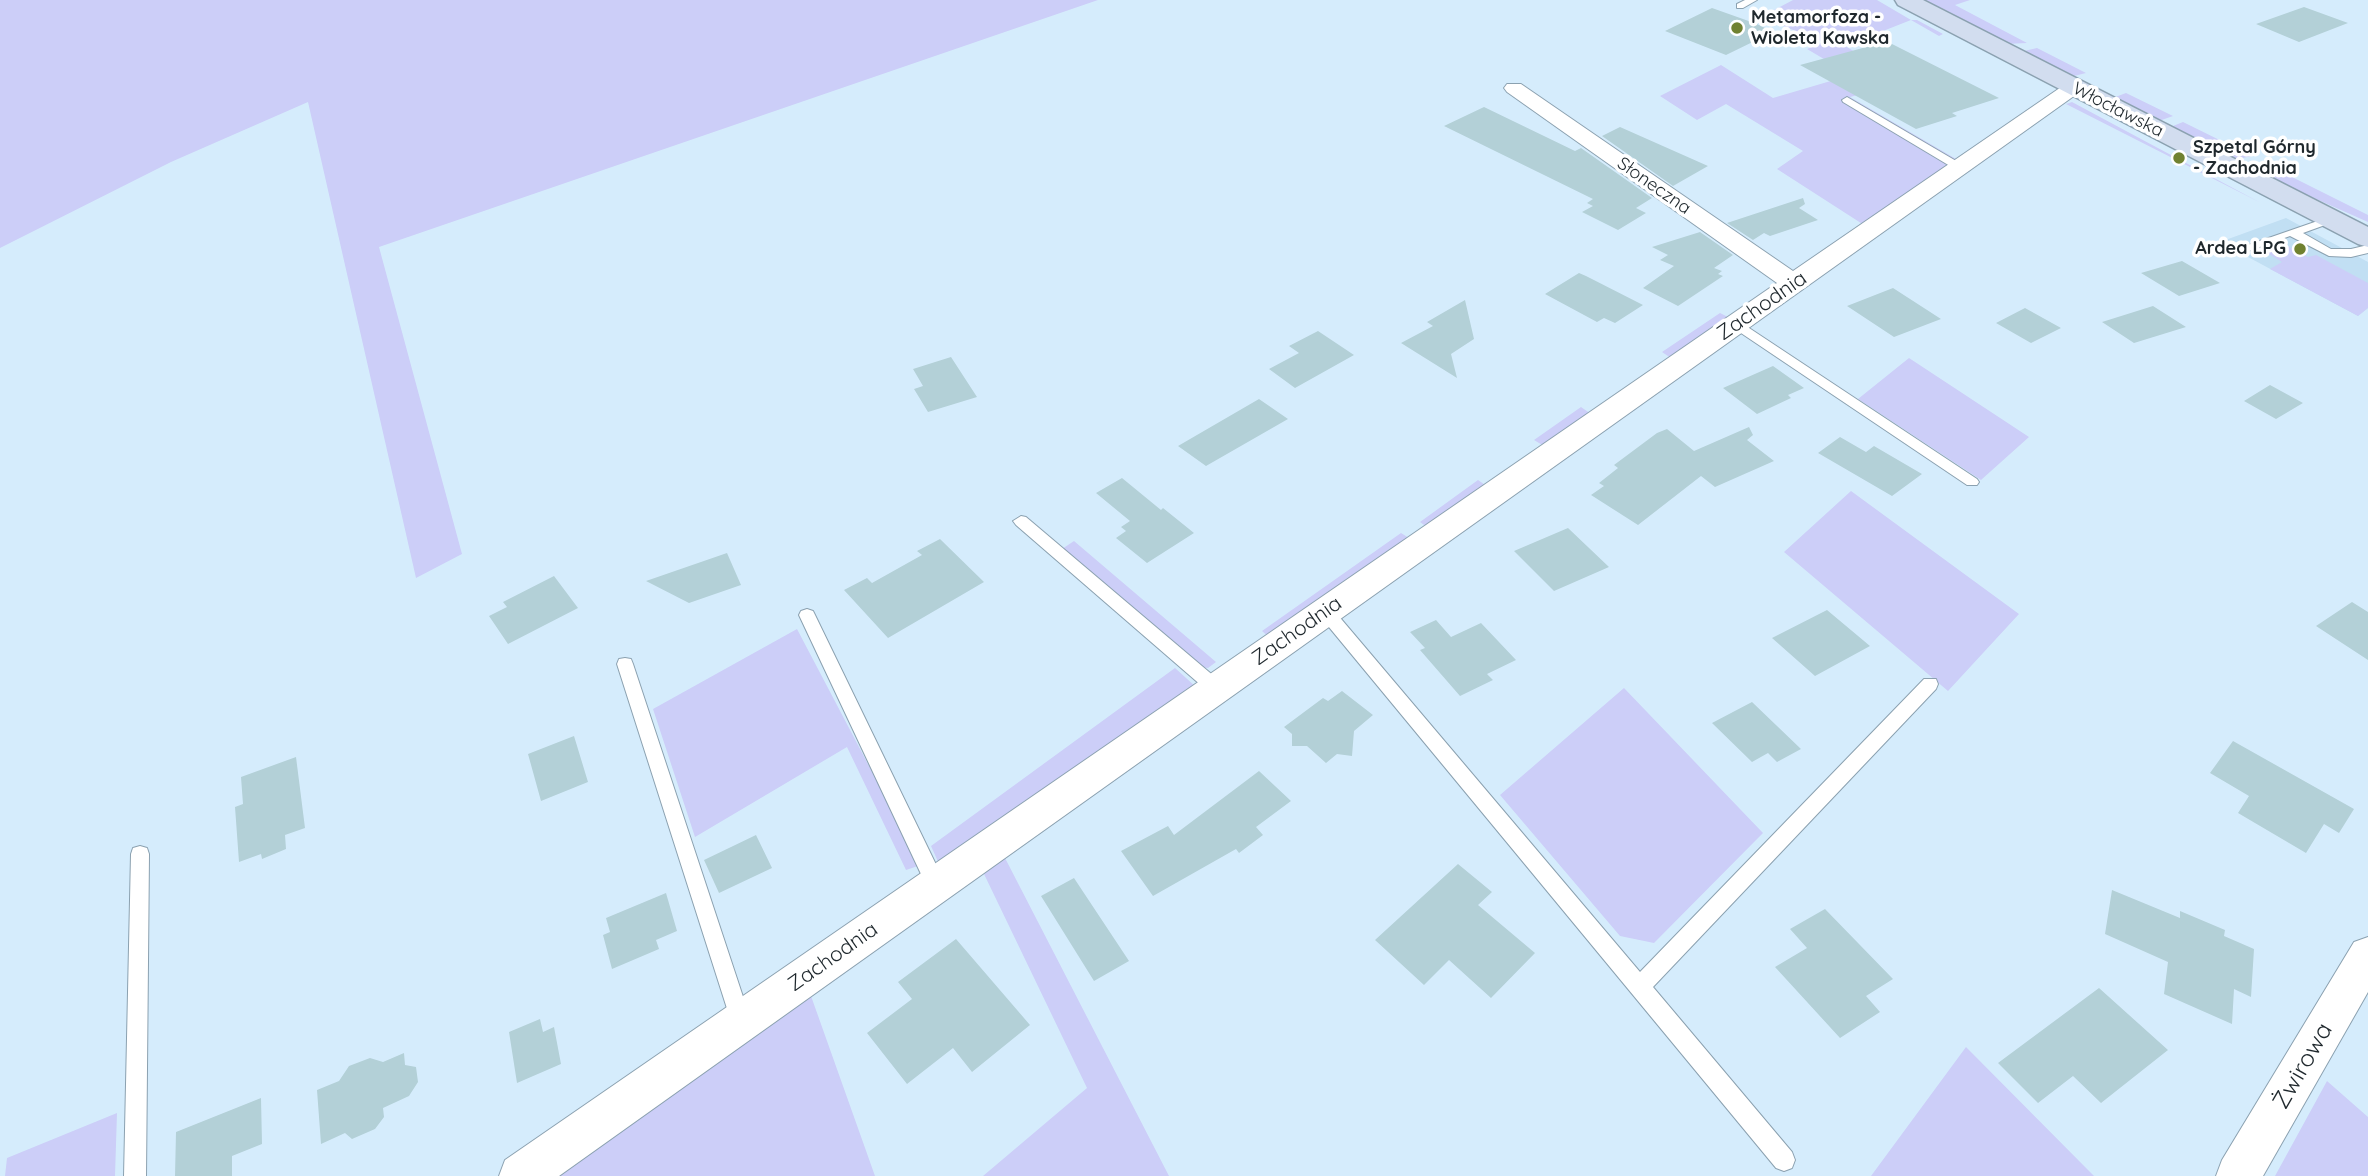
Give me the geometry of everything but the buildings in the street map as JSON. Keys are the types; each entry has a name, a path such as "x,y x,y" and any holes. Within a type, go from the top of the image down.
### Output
{"main road":[{"name":"Włocławska","path":"1906,0 2368,238"}],"street":[{"name":"Zachodnia","path":"521,1176 2074,87"},
{"name":"Słoneczna","path":"1514,88 1794,283"},
{"name":"Żwirowa","path":"2238,1176 2368,955"}],"lane":[{"path":"1740,6 1752,0"},
{"path":"1847,100 1959,167"},
{"path":"2237,251 2332,219"},
{"path":"2294,231 2296,237 2324,251 2351,253 2368,249"},
{"path":"1737,324 1972,482"},
{"path":"1021,521 1216,688"},
{"path":"1325,611 1784,1160"},
{"path":"807,615 936,885"},
{"path":"625,664 741,1021"},
{"path":"1640,987 1930,684"},
{"path":"135,1176 139,854"}],"shaded area":[{"path":"0,0 1098,0 379,247 462,554 416,578 308,102 171,162 0,248"},
{"path":"1793,0 1877,0 1911,20 1845,46 1906,82 1850,97 1956,159 1864,225 1777,169 1803,151 1726,104 1697,120 1660,96 1721,65 1773,98 1851,75 1807,49 1823,42 1761,17"},
{"path":"1918,0 1970,0 1955,5 2027,43 2006,44"},
{"path":"1911,20 1917,20 1943,34 1939,36"},
{"path":"2037,48 2086,73 2070,77 2024,51"},
{"path":"2126,93 2173,116 2156,122 2110,99"},
{"path":"2072,102 2141,139 2261,203 2066,104"},
{"path":"2183,122 2252,156 2233,160 2174,130 2173,126"},
{"path":"2266,164 2368,215 2368,222 2253,171 2254,168"},
{"path":"2286,218 2368,262 2368,308 2358,316 2220,242"},
{"path":"2284,244 2308,257 2316,255 2368,283 2368,308 2358,316 2270,269 2282,262 2264,251"},
{"path":"1720,313 1728,317 1671,358 1662,352"},
{"path":"1909,358 2029,437 1981,480 1858,399"},
{"path":"1581,407 1591,414 1544,446 1534,440"},
{"path":"1478,480 1488,487 1427,527 1420,522"},
{"path":"1851,491 2019,614 1948,691 1784,552"},
{"path":"1401,533 1409,538 1270,638 1262,631"},
{"path":"1074,541 1216,662 1208,668 1200,667 1062,549"},
{"path":"797,629 921,865 906,870 847,747 695,837 653,709"},
{"path":"1175,668 1196,687 940,866 931,846"},
{"path":"1624,688 1763,833 1654,943 1620,936 1500,795"},
{"path":"1005,858 1169,1176 983,1176 1087,1088 984,874"},
{"path":"811,996 875,1176 558,1176"},
{"path":"1966,1047 2094,1176 1871,1176"},
{"path":"2327,1081 2368,1117 2368,1176 2275,1176"},
{"path":"117,1113 115,1176 5,1176 7,1158"}],"place":[{"name":"Metamorfoza - Wioleta Kawska","path":"1737,28"},
{"name":"Szpetal Górny - Zachodnia","path":"2179,158"},
{"name":"Ardea LPG","path":"2300,249"}]}
